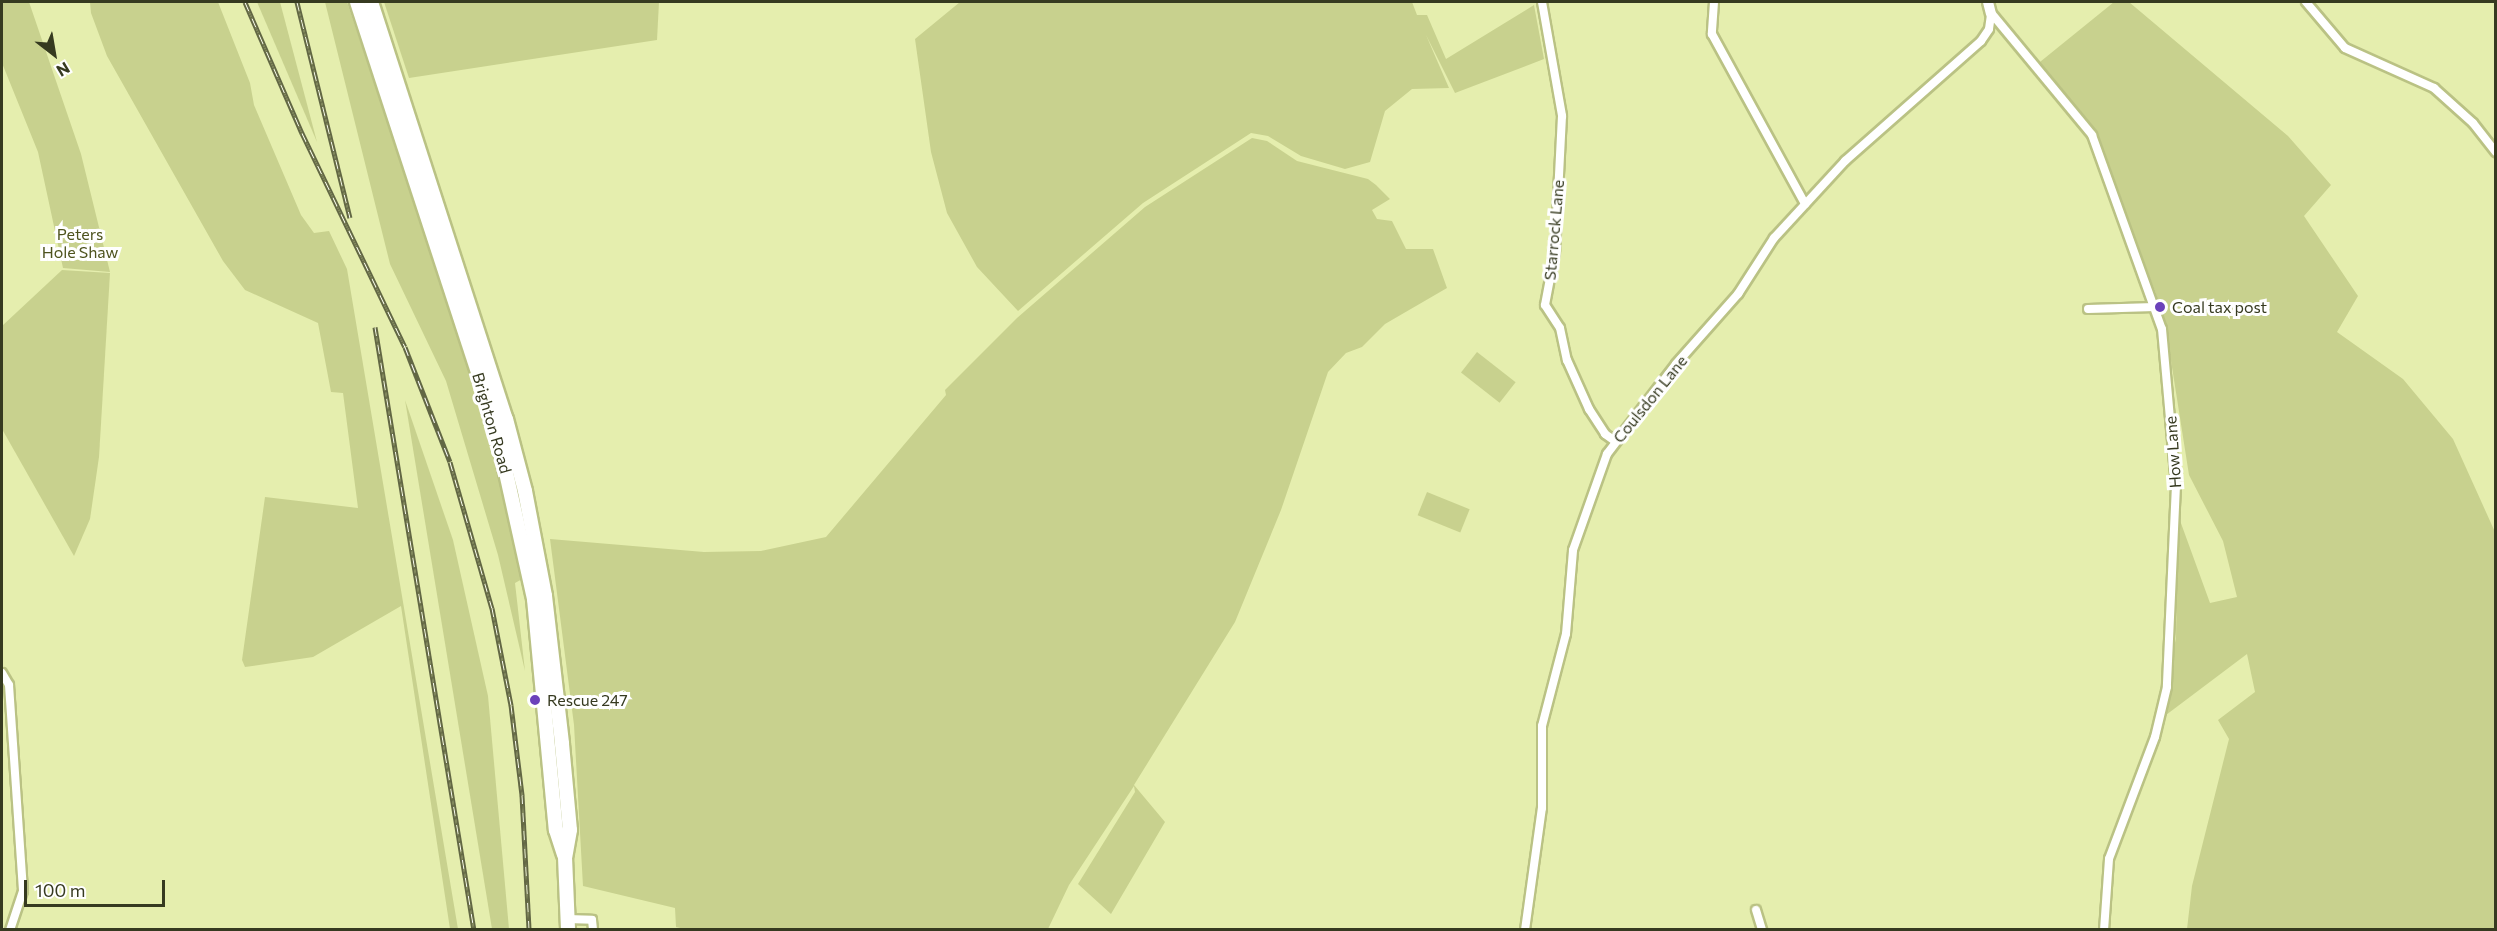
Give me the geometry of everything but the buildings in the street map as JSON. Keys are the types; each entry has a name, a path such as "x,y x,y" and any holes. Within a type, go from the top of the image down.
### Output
{"highway":[{"name":"Brighton Road","path":"357,2 495,423 534,599 556,830 565,857"},
{"name":"Brighton Road","path":"370,2 507,419 525,491 545,596 562,744 570,830 565,857 567,924"}],"street":[{"name":"Starrock Lane","path":"1542,2 1562,116 1555,252 1545,305 1560,328 1567,360 1589,409 1605,434 1615,441"},
{"path":"1713,2 1712,34 1805,204"},
{"path":"1988,2 1991,14"},
{"path":"2306,2 2345,48 2434,88 2473,123 2496,152"},
{"name":"Coulsdon Lane","path":"1525,930 1542,808 1542,726 1566,634 1573,550 1591,494 1615,441 1676,364 1721,315 1767,246 1845,161 1981,41 1989,28 1991,14"},
{"name":"How Lane","path":"1991,14 2092,135 2162,328 2176,485 2167,687 2155,737 2109,859 2104,930"},
{"path":"2088,309 2155,307"},
{"path":"2,673 9,685 23,891 10,930"},
{"path":"1756,910 1762,930"},
{"path":"567,924 592,920 594,930"}],"green space":[{"name":"Peters Hole Shaw","path":"2,2 29,2 81,154 110,272 63,268 38,152 2,63"},
{"path":"90,2 218,2 250,83 254,105 301,215 314,233 329,231 347,269 458,929 450,929 401,606 313,657 245,667 242,660 265,497 358,508 343,393 331,392 318,323 245,290 223,261 107,56 91,13"},
{"path":"257,2 280,2 317,142"},
{"path":"325,2 347,2 489,423 524,578 515,583 525,671 498,555 446,381 390,264"},
{"path":"384,2 659,2 657,40 409,78"},
{"path":"960,2 1412,2 1417,15 1427,15 1446,59 1534,5 1544,59 1455,93 1426,35 1449,88 1412,89 1385,111 1370,162 1345,169 1301,156 1268,136 1251,133 1143,203 1018,311 977,267 947,213 931,152 915,39"},
{"path":"2114,2 2129,2 2288,136 2331,185 2304,216 2358,296 2337,332 2403,379 2453,439 2495,532 2495,929 2187,929 2192,886 2229,739 2218,720 2255,692 2247,654 2158,721 2176,638 2178,515 2210,603 2237,597 2223,541 2189,475 2166,329 2155,291 2093,134 2035,66"},
{"path":"1252,138 1267,141 1297,161 1368,179 1376,185 1390,199 1372,210 1377,219 1392,221 1406,249 1433,249 1447,288 1385,324 1362,347 1346,353 1328,372 1281,510 1235,622 1134,785 1165,822 1111,914 1078,884 1135,792 1134,786 1069,885 1048,929 685,929 676,927 675,908 583,886 574,725 550,539 704,552 761,551 826,537 946,395 945,390 1017,318 1145,207"},
{"path":"62,270 110,273 99,457 90,519 74,556 2,429 2,326"},
{"path":"1477,352 1516,382 1500,403 1461,372"},
{"path":"405,400 453,540 488,696 509,929 492,929"},
{"path":"1427,492 1470,509 1460,532 1418,515"}],"railway":[{"path":"245,2 302,133 405,347 450,462 492,608 511,705 522,795 529,930"},
{"path":"297,2 350,218"},
{"path":"375,327 474,930"}],"place":[{"name":"Coal tax post","path":"2160,307"},
{"name":"Rescue 247","path":"535,700"}]}
